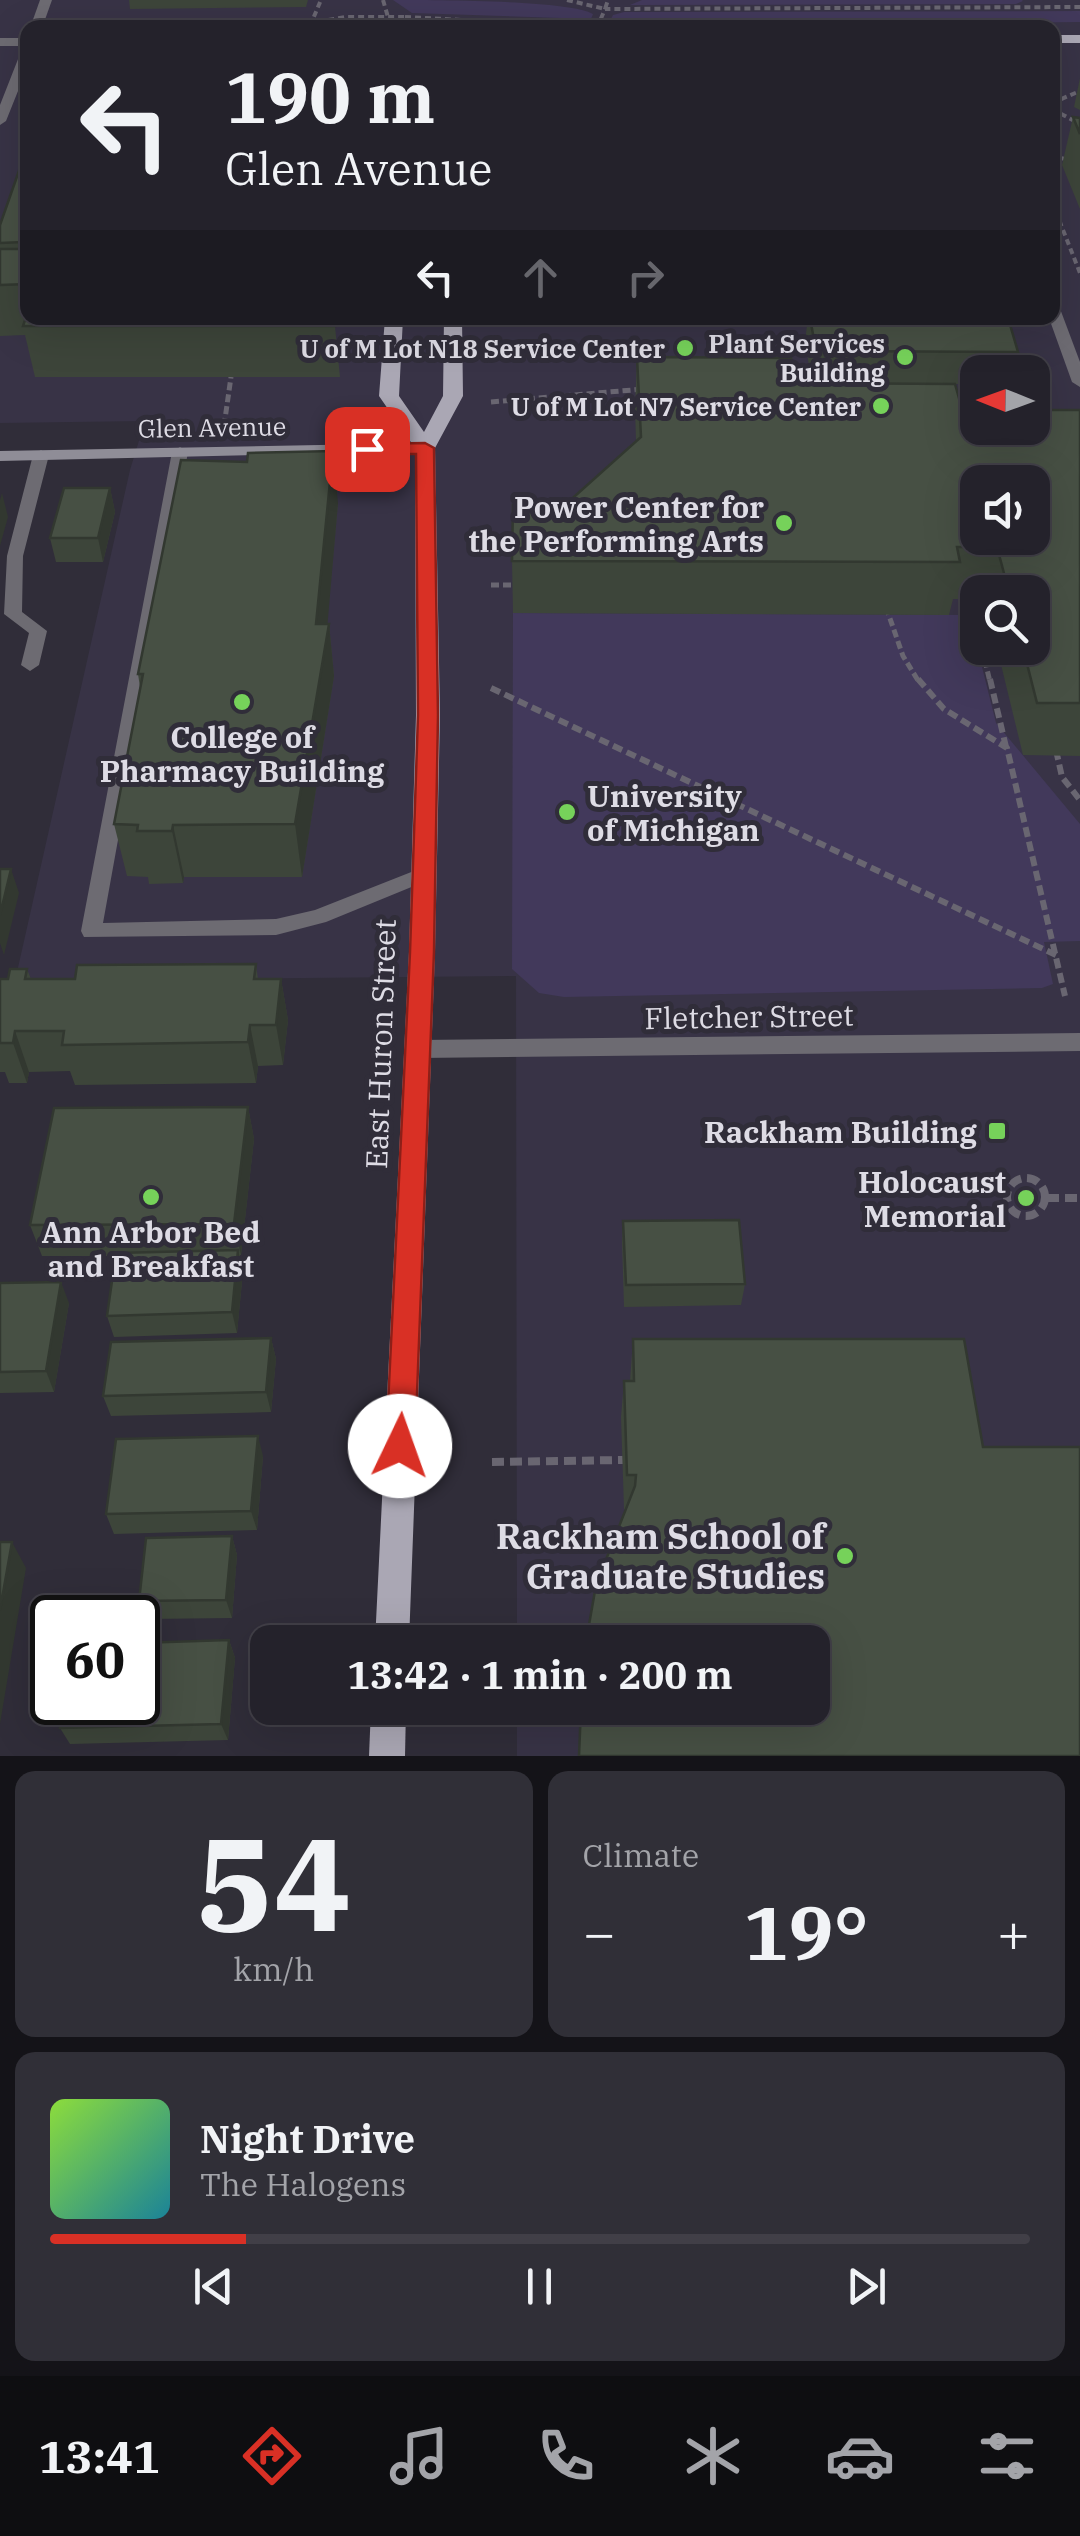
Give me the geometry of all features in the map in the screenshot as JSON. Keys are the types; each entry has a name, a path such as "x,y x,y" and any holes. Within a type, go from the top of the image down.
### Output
{"main road":[{"path":"394,325 389,396 425,448"},
{"name":"East Huron Street","path":"393,1625 424,874 428,715 425,448 453,396 453,325"},
{"name":"Glen Avenue","path":"0,456 425,448"},
{"path":"388,1756 389,1725"}],"street":[{"path":"0,122 20,68"},
{"path":"1059,325 1080,382"},
{"path":"180,452 91,931 276,927 318,917 424,874"},
{"path":"30,664 38,630 14,614 7,556 41,455"},
{"name":"Fletcher Street","path":"419,1049 1080,1042"}],"path":[{"path":"383,0 388,16"},
{"path":"566,0 605,9 1080,7"},
{"path":"600,20 608,0"},
{"path":"1032,0 1047,7"},
{"path":"333,20 388,16 462,20"},
{"path":"1060,222 1080,272"},
{"path":"224,427 231,376"},
{"path":"491,402 649,388"},
{"path":"491,585 527,585"},
{"path":"885,604 894,635 910,667 942,711 1007,748"},
{"path":"986,665 1065,996"},
{"path":"490,688 1056,954"},
{"path":"1004,737 1018,737"},
{"path":"1052,738 1062,777 1080,800"},
{"path":"1028,1180 1047,1198 1039,1213 1026,1215 1013,1209 1004,1192 1010,1184 1028,1180"},
{"path":"1047,1198 1080,1198"},
{"path":"492,1462 623,1460"}],"shaded area":[{"name":"University of Michigan","path":"0,0 1080,0 1080,1756 517,1756 517,1725 830,1725 830,1625 517,1625 516,976 15,981 130,470 145,421 0,423"},
{"path":"393,0 530,3 593,14 591,19 412,13"},
{"path":"642,0 1022,0 1023,1 630,5"},
{"path":"1080,11 1080,22 610,20 613,15"},
{"path":"513,613 960,615 960,665 982,665 996,723 1080,824 1080,941 1044,942 1053,984 1042,988 564,997 539,993 512,969"}],"building":[{"path":"20,168 20,242 0,243 0,225"},
{"path":"0,249 20,249 20,284 0,285"},
{"path":"335,325 335,326 23,326"},
{"path":"811,325 1010,325 1018,352 826,351 825,346 815,345"},
{"path":"637,357 791,358 795,383 955,384 960,402 960,445 1050,445 1050,410 1080,410 1080,703 1037,703 1027,665 1050,665 1050,575 1004,575 999,555 1050,555 1050,465 960,465 960,562 512,561 513,505 565,505 641,437"},
{"name":"College of Pharmacy Building","path":"333,451 316,624 329,624 295,824 173,825 172,831 137,831 138,825 114,824 143,674 138,674 181,460 247,462 248,453"},
{"path":"64,488 110,488 98,538 50,538"},
{"path":"0,869 11,869 0,915"},
{"path":"256,964 254,979 281,979 276,1025 250,1025 248,1042 62,1045 64,1031 15,1031 13,1043 0,1043 0,979 8,979 10,969 27,969 25,979 75,979 77,965"},
{"name":"Ann Arbor Bed and Breakfast","path":"248,1107 234,1224 30,1225 54,1108"},
{"path":"739,1220 745,1284 626,1285 623,1221"},
{"path":"238,1250 232,1312 107,1316 116,1253"},
{"path":"61,1282 46,1371 0,1372 0,1283"},
{"path":"271,1338 266,1392 103,1396 111,1342"},
{"name":"Rackham School of Graduate Studies","path":"633,1339 964,1339 983,1447 1080,1447 1080,1756 579,1756 580,1725 830,1725 830,1625 589,1625 596,1585 635,1486 636,1475 627,1475 624,1381 634,1381"},
{"path":"258,1436 251,1511 106,1514 116,1439"},
{"path":"232,1536 226,1600 160,1601 160,1595 140,1595 146,1538"},
{"path":"0,1542 12,1542 0,1610"},
{"path":"229,1640 221,1724 60,1728 160,1725 160,1642"}],"place":[{"name":"U of M Lot N18 Service Center","path":"685,348"},
{"name":"Plant Services Building","path":"905,357"},
{"name":"U of M Lot N7 Service Center","path":"881,406"},
{"name":"Power Center for the Performing Arts","path":"784,523"},
{"name":"College of Pharmacy Building","path":"242,702"},
{"name":"University of Michigan","path":"567,812"},
{"name":"Rackham Building","path":"997,1131"},
{"name":"Ann Arbor Bed and Breakfast","path":"151,1197"},
{"name":"Holocaust Memorial","path":"1026,1198"},
{"name":"Rackham School of Graduate Studies","path":"845,1556"}],"route":[{"path":"367,449 425,448 428,715 419,1049 400,1446"}]}
